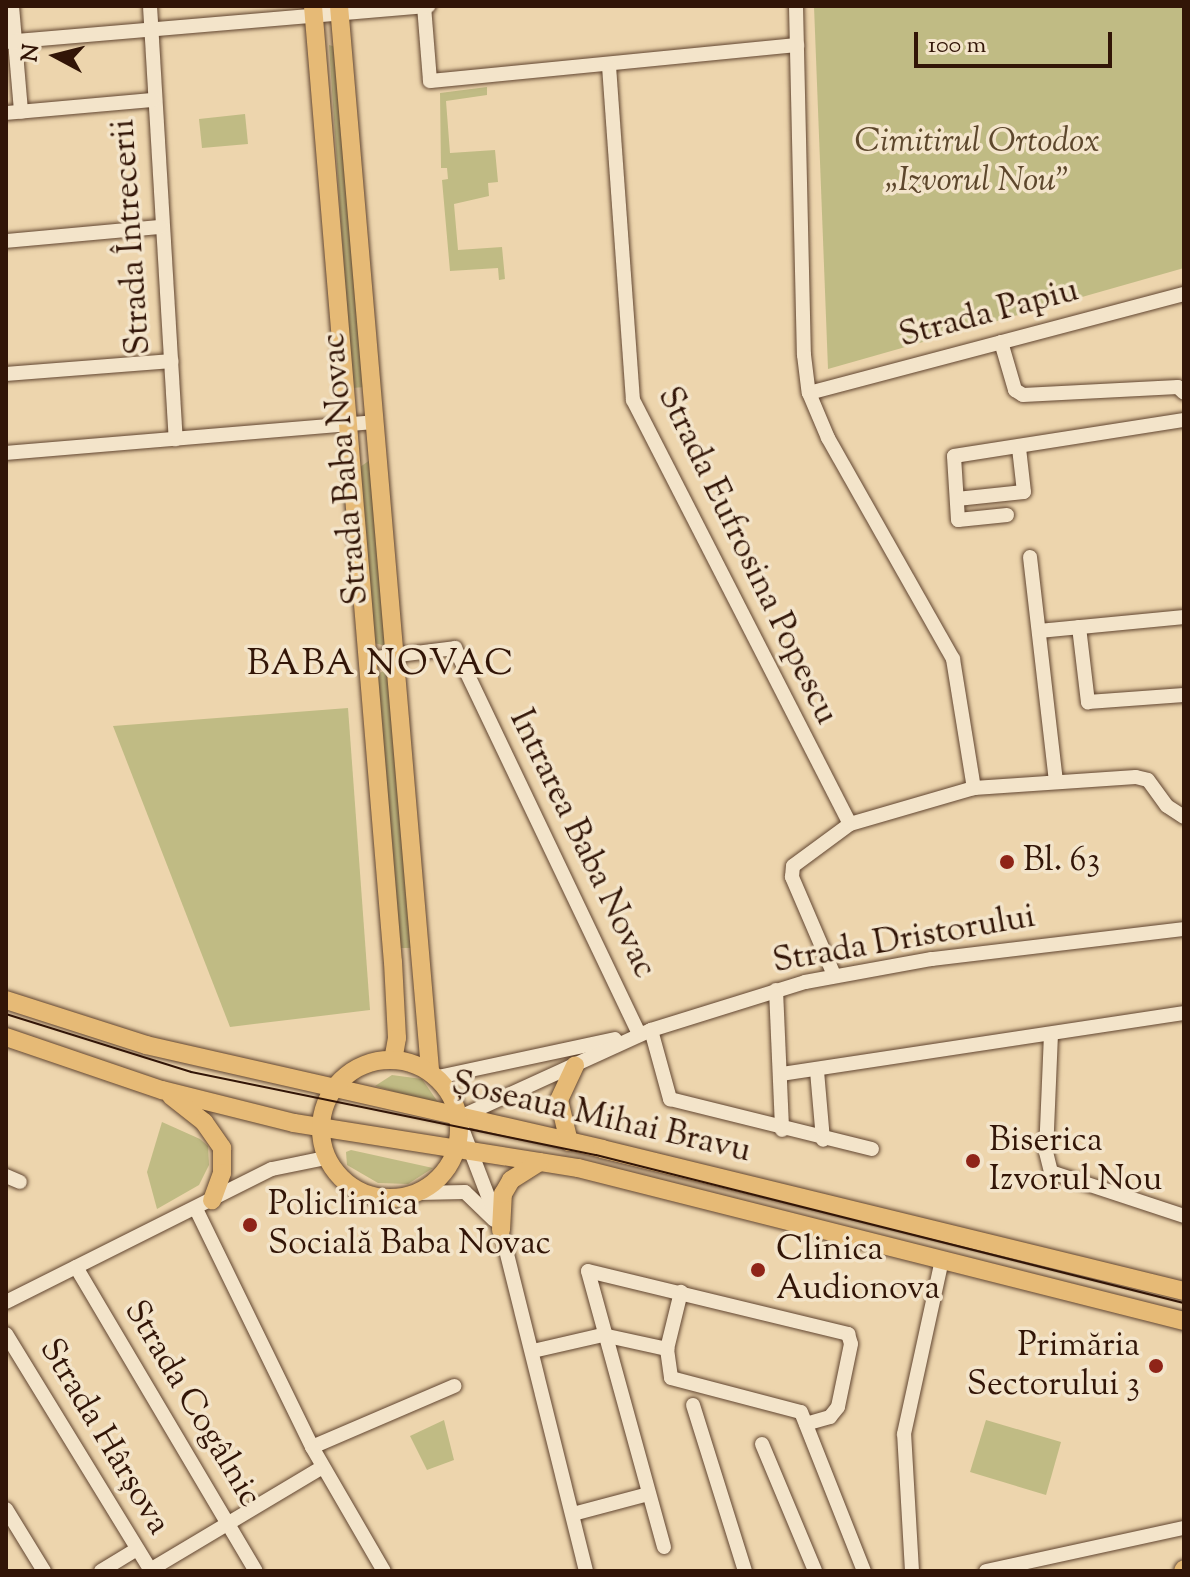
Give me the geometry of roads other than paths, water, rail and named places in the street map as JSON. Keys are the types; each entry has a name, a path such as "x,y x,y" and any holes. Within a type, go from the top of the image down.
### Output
{"main road":[{"name":"Strada Baba Novac","path":"340,10 373,422 434,1073"},
{"name":"Strada Baba Novac","path":"314,11 393,971 397,1038 393,1060"},
{"name":"Șoseaua Mihai Bravu","path":"6,1000 110,1036 569,1142 1184,1291"},
{"name":"Șoseaua Mihai Bravu","path":"6,1037 162,1090 320,1127 540,1162 1184,1321"},
{"path":"393,1060 434,1073 458,1118 464,1150 446,1171 418,1193 392,1199 360,1192 344,1182 325,1158 320,1127 335,1088 358,1069 393,1060"},
{"path":"569,1142 559,1100 575,1065"},
{"path":"162,1090 204,1122 222,1148 222,1173 204,1204"},
{"path":"501,1230 503,1194 511,1180 540,1162"}],"street":[{"path":"12,6 13,113 153,100"},
{"name":"Strada Întrecerii","path":"150,6 160,227 176,439"},
{"path":"10,42 152,30 314,11 426,6 430,81 609,66 611,61 797,45"},
{"path":"796,6 804,355 809,393 828,438 953,659 974,788"},
{"name":"Strada Eufrosina Popescu","path":"609,66 633,400 850,824"},
{"path":"6,241 160,227"},
{"name":"Strada Papiu","path":"809,393 1184,294"},
{"path":"1001,342 1015,390 1068,396 1178,387 1184,393"},
{"path":"6,374 171,361"},
{"path":"1007,515 958,520 954,456 1076,440 1184,420"},
{"path":"6,453 373,422"},
{"path":"957,499 1024,492 1019,448"},
{"path":"1030,557 1056,782"},
{"path":"1039,631 1184,617"},
{"path":"1079,627 1088,702 1184,695"},
{"name":"Intrarea Baba Novac","path":"394,656 455,648 645,1032"},
{"path":"367,659 394,656"},
{"path":"834,975 792,877 793,866 850,824 974,788 1140,778 1184,817"},
{"name":"Strada Dristorului","path":"434,1073 645,1032 834,975 1184,929"},
{"path":"776,990 782,1130"},
{"path":"781,1074 817,1071 1184,1013"},
{"path":"645,1032 670,1099 782,1130 872,1149"},
{"name":"Strada Dristorului","path":"458,1118 645,1032"},
{"path":"1051,1034 1046,1152 1051,1172 1184,1216"},
{"path":"817,1071 823,1140"},
{"path":"464,1150 493,1201 586,1571"},
{"path":"6,1302 272,1169 325,1158"},
{"path":"418,1193 465,1192 501,1230"},
{"path":"204,1204 312,1447 384,1571"},
{"path":"912,1571 904,1434 942,1260"},
{"name":"Strada Cogâlnic","path":"76,1267 256,1571"},
{"path":"664,1547 587,1275 591,1269 848,1334 851,1344 838,1407 830,1417 806,1424"},
{"path":"681,1292 667,1349 671,1378 798,1409 864,1571"},
{"name":"Strada Hârșova","path":"6,1334 150,1570"},
{"path":"533,1351 603,1335 667,1349"},
{"path":"312,1447 454,1386"},
{"path":"693,1405 745,1571"},
{"path":"762,1444 815,1571"},
{"path":"150,1570 227,1521 323,1467"},
{"path":"573,1514 648,1494"},
{"path":"6,1509 44,1571"},
{"path":"986,1571 1184,1528"},
{"path":"101,1571 137,1549"}],"tram line":[{"path":"6,1014 191,1072 596,1155 1184,1303"}],"place":[{"name":"Bl. 63","path":"1007,862"},
{"name":"Biserica Izvorul Nou","path":"973,1161"},
{"name":"Policlinica Socială Baba Novac","path":"250,1225"},
{"name":"Clinica Audionova","path":"758,1270"},
{"name":"Primăria Sectorului 3","path":"1156,1366"}],"district":[{"name":"BABA NOVAC","path":"381,666"}],"park label":[{"name":"Cimitirul Ortodox „Izvorul Nou”","path":"977,162"}]}
